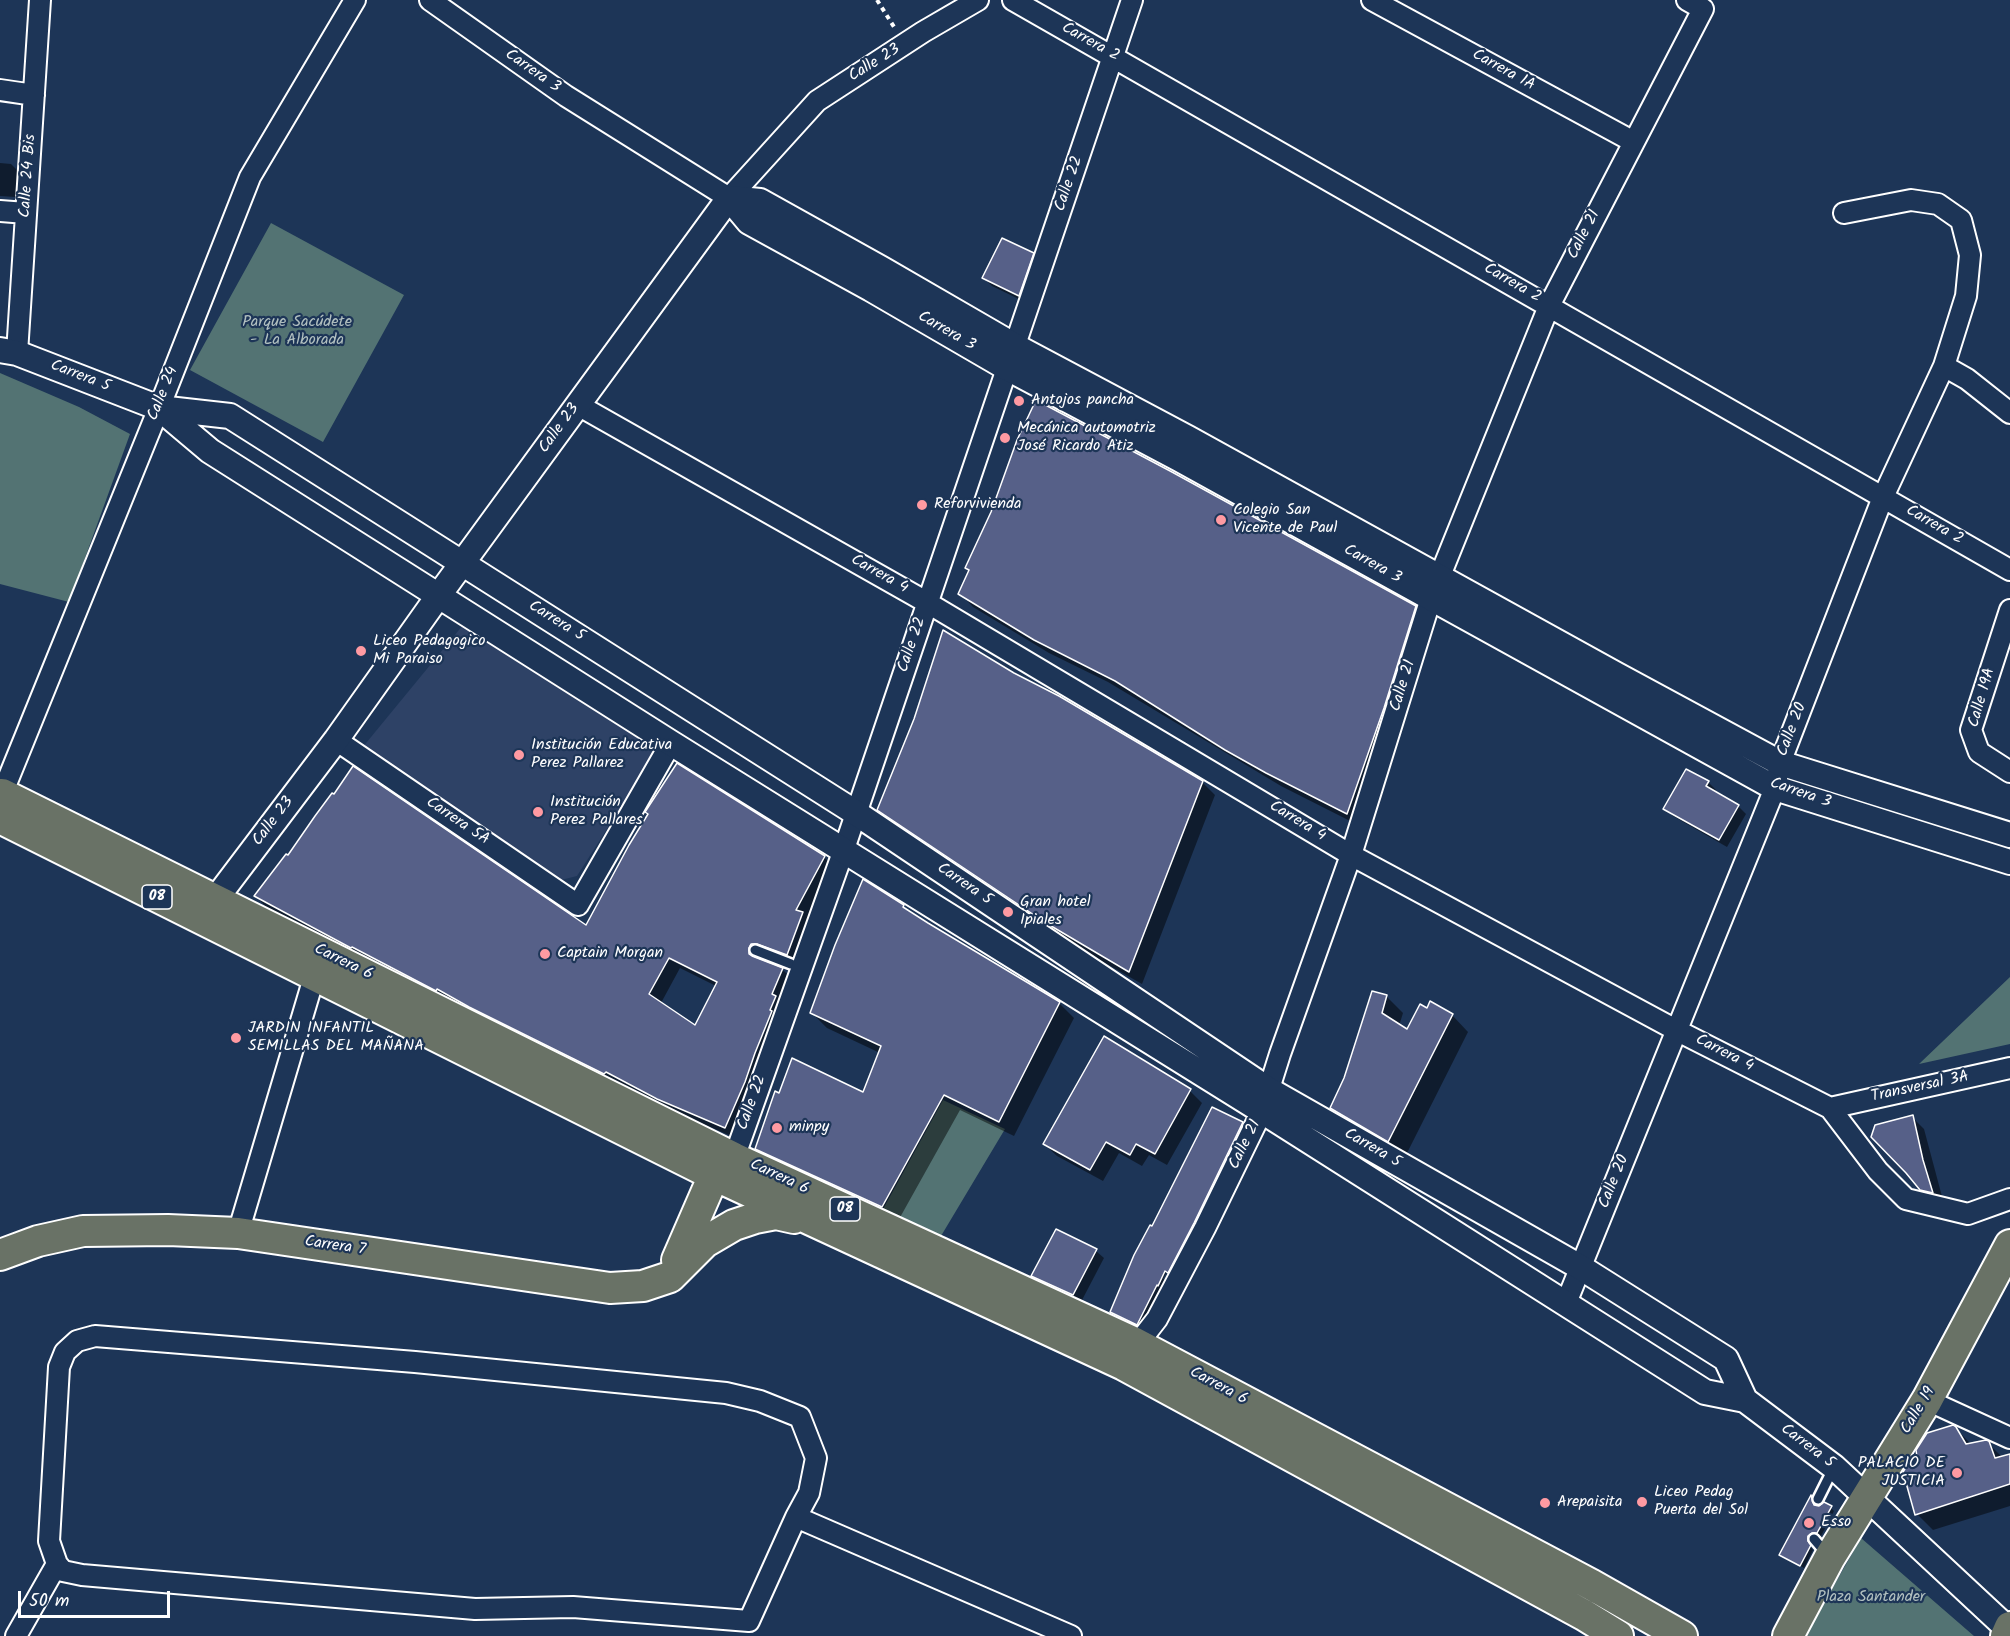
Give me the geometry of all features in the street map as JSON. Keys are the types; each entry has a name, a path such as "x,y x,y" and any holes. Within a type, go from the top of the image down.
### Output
{"main road":[{"name":"Carrera 6","path":"1,801 209,910 724,1166 1128,1353 1582,1579 1682,1636"},
{"name":"Carrera 6","path":"724,1166 820,1225 1128,1353 1618,1636"},
{"name":"Calle 22","path":"670,1276 724,1166"},
{"path":"670,1276 705,1242 734,1225 754,1218 776,1214 820,1225"},
{"name":"Carrera 7","path":"0,1255 38,1241 83,1231 168,1230 238,1233 610,1288 643,1286 670,1276"},
{"name":"Calle 19","path":"1788,1636 1822,1548 1866,1496 1927,1400 2010,1245"}],"street":[{"name":"Calle 24 Bis","path":"9,351 26,213 40,0"},
{"name":"Calle 24","path":"1,801 250,177 355,0"},
{"name":"Carrera 3","path":"430,0 566,96 729,198 760,201 877,279 1011,357 1184,449 1613,686 1775,788 2010,862"},
{"name":"Calle 23","path":"209,910 336,740 729,198 817,100 978,0"},
{"name":"Carrera 2","path":"1013,0 2010,570"},
{"name":"Calle 22","path":"724,1166 844,850 1132,0"},
{"name":"Carrera 1A","path":"1372,0 1634,142"},
{"name":"Calle 21","path":"1128,1353 1157,1319 1205,1228 1265,1100 1351,855 1436,588 1549,306 1634,142 1695,5"},
{"path":"0,90 34,95"},
{"name":"Calle 20","path":"1566,1303 1775,788 1780,763 1883,498 1944,366 1966,297 1970,255 1961,220 1938,204 1911,200 1844,213"},
{"path":"0,211 26,213"},
{"name":"Carrera 5","path":"9,351 159,408 230,416 856,813 1265,1100 1566,1303 1705,1392 1746,1400 1834,1467 2009,1631"},
{"path":"1944,366 1967,379 2010,413"},
{"name":"Carrera 4","path":"578,405 928,603 1351,855 1676,1030 1830,1108 1878,1171 1906,1199 1968,1214 2010,1199"},
{"name":"Carrera 5","path":"159,408 210,451 844,850 1265,1100 1580,1267 1726,1359 1746,1400"},
{"name":"Calle 19A","path":"2010,610 1971,730 1979,752 2010,772"},
{"name":"Carrera 3","path":"1613,686 1780,763 2010,835"},
{"name":"Carrera 5A","path":"336,740 578,905 672,743"},
{"path":"1915,832 1922,807"},
{"path":"238,1233 318,965"},
{"name":"Transversal 3A","path":"1830,1108 2010,1068"},
{"path":"95,1336 415,1362 726,1393 760,1401 800,1417 816,1458 809,1493 749,1621 573,1608 475,1609 82,1575 63,1571 57,1564 49,1541 59,1367 65,1352 77,1341 95,1336"},
{"path":"1927,1400 2010,1438"},
{"path":"796,1517 1071,1636"},
{"path":"16,1636 57,1564"}],"lane":[{"path":"754,950 791,964"},
{"path":"1818,1499 1834,1467"}],"path":[{"path":"877,0 905,45"}],"shaded area":[{"name":"Institución Perez Pallares","path":"463,625 660,746 577,876 561,880 362,748"}],"green space":[{"name":"Parque Sacúdete - La Alborada","path":"271,223 404,295 323,442 190,370"},
{"path":"0,373 79,407 130,434 69,602 0,584"},
{"path":"2010,977 2010,1044 1919,1064"},
{"path":"943,1100 1005,1129 941,1236 882,1211"},
{"name":"Plaza Santander","path":"1861,1538 1974,1636 1805,1636"}],"building":[{"path":"1002,238 1034,253 1019,296 982,278"},
{"path":"1036,400 1416,606 1347,814 1225,750 1115,681 1034,640 958,594 969,570 965,568 991,512 1017,440"},
{"path":"943,630 1203,781 1129,972 1046,923 877,810 914,719"},
{"path":"677,763 825,856 796,910 803,912 787,955 757,944 751,944 749,948 749,954 752,956 783,968 772,994 776,996 770,1010 772,1011 725,1128 657,1099 606,1072 604,1074 351,948 254,896 286,854 288,855 353,766 586,925 648,814 645,812","holes":["669,958 717,982 695,1025 649,994"]},
{"path":"1686,769 1709,781 1706,786 1739,805 1719,840 1663,809"},
{"path":"863,879 928,923 1060,1002 999,1122 944,1095 882,1207 755,1149 775,1091 779,1093 792,1058 863,1092 881,1046 810,1013"},
{"path":"1372,991 1387,995 1382,1013 1407,1029 1420,1004 1427,1008 1430,1001 1453,1014 1388,1142 1330,1108 1344,1078"},
{"path":"1104,1036 1191,1089 1155,1154 1136,1144 1130,1155 1106,1142 1090,1170 1043,1144"},
{"path":"1212,1107 1243,1122 1168,1273 1165,1271 1137,1325 1110,1312 1134,1255 1150,1225 1152,1226"},
{"path":"1913,1115 1933,1193 1920,1190 1871,1137 1875,1125"},
{"path":"1056,1229 1097,1249 1073,1295 1031,1276"},
{"name":"PALACIO DE JUSTICIA","path":"1953,1425 1966,1444 1986,1440 1989,1441 1995,1458 2010,1454 2010,1484 1915,1515 1903,1472 1911,1459 1917,1457 1916,1450 1927,1433"},
{"name":"Esso","path":"1811,1495 1814,1505 1819,1506 1824,1502 1832,1506 1817,1533 1808,1536 1811,1545 1800,1566 1779,1555"}],"place":[{"name":"Antojos pancha","path":"1019,401"},
{"name":"Mecánica automotriz José Ricardo Atiz","path":"1005,438"},
{"name":"Reforvivienda","path":"922,505"},
{"name":"Colegio San Vicente de Paul","path":"1221,520"},
{"name":"Liceo Pedagogico Mi Paraiso","path":"361,651"},
{"name":"Institución Educativa Perez Pallarez","path":"519,755"},
{"name":"Institución Perez Pallares","path":"538,812"},
{"name":"Gran hotel Ipiales","path":"1008,912"},
{"name":"Captain Morgan","path":"545,954"},
{"name":"JARDIN INFANTIL SEMILLAS DEL MAÑANA","path":"236,1038"},
{"name":"minpy","path":"777,1128"},
{"name":"PALACIO DE JUSTICIA","path":"1957,1473"},
{"name":"Liceo Pedag Puerta del Sol","path":"1642,1502"},
{"name":"Arepaisita","path":"1545,1503"},
{"name":"Esso","path":"1809,1523"}]}
